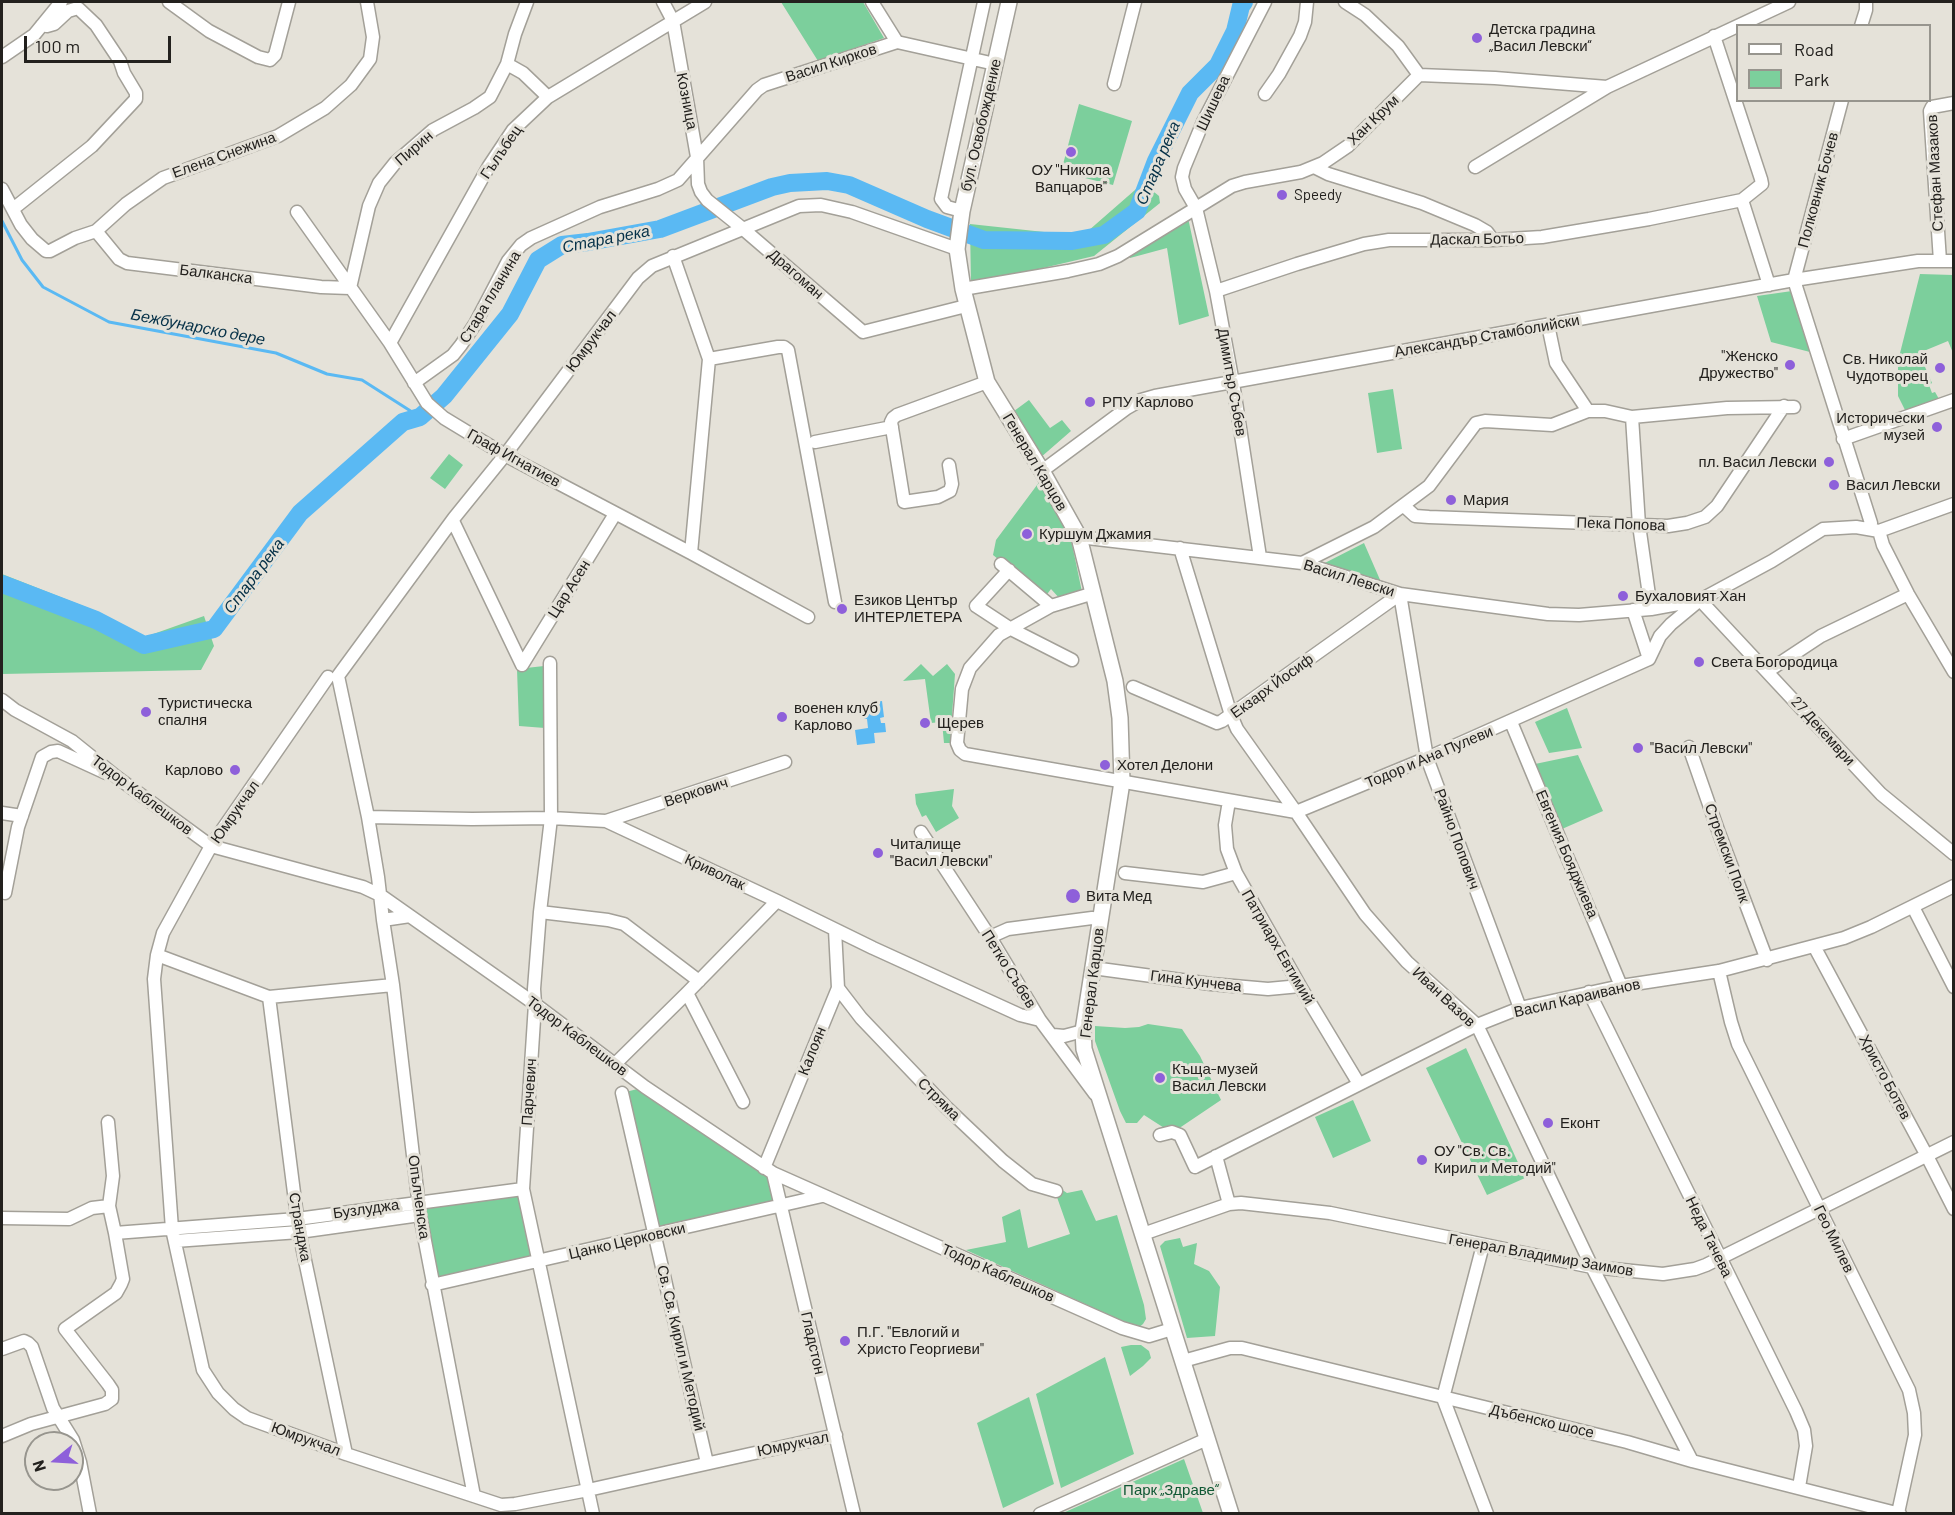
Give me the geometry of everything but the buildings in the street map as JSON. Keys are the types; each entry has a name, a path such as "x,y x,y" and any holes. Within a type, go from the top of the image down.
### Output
{"main road":[{"name":"бул. Освобождение","path":"957,249 962,211 1009,2"},
{"name":"Генерал Карцов","path":"957,249 966,306 987,382 1042,471 1079,537 1118,696 1122,782 1083,1031 1088,1063 1231,1514"}],"street":[{"path":"2,57 34,35 61,2"},
{"path":"169,2 209,31 258,57 270,60 275,55 289,2"},
{"path":"354,2 368,3"},
{"name":"Пирин","path":"350,288 369,206 379,183 395,163 433,130 490,97 507,64 527,2"},
{"name":"Козница","path":"663,2 673,21 697,158 698,184 707,200"},
{"name":"Гълъбец","path":"390,344 506,140 524,119 548,98 705,2"},
{"path":"872,2 897,42"},
{"path":"962,211 947,207 941,199 984,2"},
{"path":"1114,84 1135,2"},
{"name":"Шишева","path":"1196,208 1185,189 1182,177 1184,168 1203,122 1265,2"},
{"path":"1265,94 1300,36 1305,22 1307,2"},
{"path":"1345,2 1365,15 1398,46 1419,75 1495,78 1607,87"},
{"path":"1740,24 1789,2"},
{"path":"1862,24 1866,2"},
{"name":"Елена Снежина","path":"13,209 21,225 32,239 42,249 50,251 75,238 96,231 126,204 163,178 278,136 325,108 351,86 370,59 373,37 368,3"},
{"path":"2,189 13,209 92,146 136,99 136,93 110,45 96,25 78,8 68,11 54,24 42,25"},
{"path":"1475,167 1607,87 1736,26"},
{"path":"1714,36 1761,179 1762,184 1742,200 1769,285"},
{"name":"Васил Кирков","path":"697,158 764,85 897,42 994,64"},
{"path":"507,64 523,73 548,98"},
{"name":"Хан Крум","path":"963,289 1099,264 1118,256 1232,186 1284,176 1314,167 1348,146 1419,75"},
{"name":"Полковник Бочев","path":"1794,280 1841,102"},
{"name":"Стефан Мазаков","path":"1940,261 1930,111 1932,107 1953,103"},
{"name":"Стара планина","path":"414,383 453,355 461,345 475,324 512,255 521,245 531,238 600,207 658,189 678,180 697,158"},
{"path":"1314,167 1328,174 1422,203 1475,225 1487,232 1493,240"},
{"name":"Драгоман","path":"707,200 862,332 966,306"},
{"name":"Даскал Ботьо","path":"1216,291 1364,244 1389,240 1493,240 1542,237 1742,200"},
{"name":"Юмрукчал","path":"836,1435 588,1490 501,1505 346,1454 247,1418 218,1393 203,1370 173,1235 154,979 163,933 211,846 333,676 638,278 652,266 672,256 799,206 821,204 852,212 957,249"},
{"name":"Димитър Събев","path":"1196,208 1216,291 1233,383 1260,557"},
{"name":"Граф Игнатиев","path":"297,212 390,344 428,403 444,418 505,454 808,617"},
{"name":"Балканска","path":"96,231 120,259 127,263 321,287 350,288"},
{"path":"672,256 709,358 691,553"},
{"name":"Александър Стамболийски","path":"1042,471 1127,408 1141,400 1155,396 1794,280 1918,261 1953,261"},
{"path":"1794,280 1843,439 1875,527 1908,594 1953,672"},
{"path":"1548,325 1556,363 1588,411"},
{"path":"709,358 778,347 788,350 835,602"},
{"path":"949,465 952,484 950,491 938,497 904,502 892,418 897,414 987,382"},
{"path":"1843,439 1953,400"},
{"name":"Пека Попова","path":"1404,506 1415,516 1429,517 1668,526 1687,523 1705,517 1717,506 1789,406 1727,408 1632,417"},
{"path":"1302,563 1374,527 1429,486 1476,423 1485,421 1552,425 1588,411 1605,411 1632,417 1639,525 1651,609"},
{"path":"815,442 892,427"},
{"name":"Васил Левски","path":"1079,537 1302,563 1400,594 1548,614 1579,615 1651,609 1700,600 1772,561 1823,529 1875,527 1953,504"},
{"name":"Цар Асен","path":"453,521 522,665 615,514"},
{"name":"Иван Вазов","path":"1180,548 1237,729 1365,914 1407,962 1477,1026 1592,1268 1692,1461"},
{"path":"1051,606 1005,567 976,606 1011,629 1072,660"},
{"path":"1094,593 1051,606 999,635 970,668 962,689 957,744 960,750 965,754 1296,812"},
{"name":"Екзарх Йосиф","path":"1133,687 1217,723 1400,594"},
{"name":"Райно Попович","path":"1400,594 1427,758 1520,1008"},
{"path":"1768,671 1821,636 1908,594"},
{"path":"1649,659 1660,636 1700,600"},
{"name":"27 Декември","path":"1700,600 1881,794 1953,854"},
{"path":"1633,610 1649,659"},
{"name":"Тодор и Ана Пулеви","path":"1296,812 1511,722 1649,659"},
{"name":"Парчевич","path":"550,663 551,818 534,989 535,1004 523,1189 593,1514"},
{"name":"Опълченска","path":"333,676 368,817 393,985 420,1215 474,1496"},
{"name":"Тодор Каблешков","path":"2,700 15,710 72,741 211,846 363,887 380,895 535,1004 645,1087 768,1170 1122,1328 1149,1336 1173,1329"},
{"name":"Евгения Бояджиева","path":"1511,722 1621,986"},
{"name":"Стремски Полк","path":"1689,747 1767,960"},
{"path":"5,893 22,816 42,757 58,751 118,778"},
{"name":"Веркович","path":"606,821 785,762"},
{"name":"Патриарх Евтимий","path":"1229,801 1225,825 1227,849 1236,873 1359,1084"},
{"path":"2,813 22,816"},
{"name":"Криволак","path":"368,817 551,818 606,821 1020,1015 1040,1020"},
{"name":"Петко Събев","path":"921,832 990,937 1040,1020 1101,1102"},
{"path":"1125,873 1203,882 1236,873"},
{"name":"Васил Караиванов","path":"1160,1135 1172,1132 1180,1135 1195,1167 1477,1026 1520,1008 1621,986 1719,971 1767,960 1844,938 1953,886"},
{"path":"615,1064 777,901"},
{"path":"1913,907 1953,987"},
{"path":"540,912 624,924 699,981"},
{"path":"382,920 410,916"},
{"path":"990,937 1008,929 1092,918 1100,919"},
{"name":"Калоян","path":"768,1170 838,988 835,930"},
{"name":"Христо Ботев","path":"1814,946 1927,1155 1953,1209"},
{"path":"157,955 269,998 393,985"},
{"name":"Гина Кунчева","path":"1093,968 1268,990 1300,986"},
{"name":"Гео Милев","path":"1719,971 1738,1044 1909,1390 1914,1413 1915,1436 1899,1513"},
{"name":"Стряма","path":"838,988 876,1035 946,1107 1003,1161 1032,1184 1056,1191"},
{"path":"687,993 743,1102"},
{"name":"Неда Тачева","path":"1589,993 1804,1430 1806,1446 1799,1487"},
{"name":"Странджа","path":"269,998 299,1232 346,1454"},
{"path":"1053,1035 1064,1036 1083,1031"},
{"name":"Св. Св. Кирил и Методий","path":"622,1093 707,1463"},
{"path":"2,1436 31,1425 105,1404 112,1399 108,1384 65,1329 116,1293 123,1280 109,1206 113,1176 108,1122"},
{"name":"Генерал Владимир Заимов","path":"1143,1234 1229,1204 1250,1204 1330,1213 1592,1268 1664,1274 1695,1269 1719,1259 1953,1142"},
{"path":"1216,1156 1229,1204"},
{"name":"Гладстон","path":"768,1170 781,1206 854,1514"},
{"name":"Бузлуджа","path":"173,1235 523,1189"},
{"name":"Цанко Церковски","path":"432,1285 822,1196"},
{"path":"2,1218 69,1219 92,1208 109,1206"},
{"name":"Бузлуджа","path":"173,1235 299,1232 420,1215"},
{"path":"115,1233 173,1235"},
{"path":"1483,1245 1443,1398 1487,1514"},
{"path":"2,1349 20,1342 28,1343 32,1347 53,1408 73,1440 80,1462 90,1514"},
{"name":"Дъбенско шосе","path":"1183,1361 1230,1348 1242,1348 1627,1442 1692,1461 1899,1513"},
{"path":"1040,1514 1207,1439"}],"green space":[{"path":"781,2 863,2 884,38 818,61"},
{"path":"1079,104 1132,121 1113,185 1061,172"},
{"path":"1143,183 1159,196 1160,203 1094,256 971,285 970,224 1072,235 1088,231"},
{"path":"1187,213 1209,316 1179,325 1167,248 1130,258 1128,249"},
{"path":"1920,274 1953,275 1953,353 1948,341 1919,353 1932,383 1929,385 1932,393 1935,392 1939,399 1906,412 1898,396 1898,361"},
{"path":"1792,291 1810,352 1771,342 1757,296"},
{"path":"1393,389 1402,449 1377,453 1368,393"},
{"path":"1029,400 1050,428 1062,420 1071,431 1040,458 1010,414"},
{"path":"449,454 463,465 445,489 430,478"},
{"path":"1040,481 1065,524 1072,544 1082,592 1061,600 1051,589 1045,597 993,555 996,540"},
{"path":"1364,543 1384,589 1315,568"},
{"path":"2,574 96,611 142,638 204,616 214,646 201,670 2,674"},
{"path":"921,664 933,676 947,664 955,674 950,743 944,743 942,722 931,723 925,679 903,681"},
{"path":"544,666 545,728 519,726 517,669"},
{"path":"1567,708 1582,748 1549,753 1535,722"},
{"path":"1578,755 1603,811 1562,829 1535,764"},
{"path":"954,789 952,806 959,818 936,832 926,815 922,817 916,804 915,794"},
{"path":"1148,1024 1182,1029 1200,1056 1221,1100 1172,1133 1144,1115 1137,1123 1126,1123 1095,1041 1095,1026 1125,1028"},
{"path":"1466,1048 1525,1178 1487,1195 1426,1068"},
{"path":"645,1087 764,1168 781,1206 656,1234 622,1093"},
{"path":"1353,1100 1371,1141 1333,1158 1315,1117"},
{"path":"1052,1183 1067,1193 1082,1190 1096,1221 1117,1215 1144,1305 1146,1319 1138,1328 966,1250 1006,1242 1002,1217 1020,1209 1028,1248 1070,1234"},
{"path":"520,1194 532,1256 438,1277 425,1209"},
{"path":"1180,1238 1183,1247 1197,1243 1194,1264 1209,1271 1220,1287 1215,1336 1187,1338 1160,1246 1165,1241"},
{"path":"1141,1345 1149,1351 1151,1358 1130,1376 1121,1347"},
{"path":"1105,1357 1134,1454 1061,1488 1036,1394"},
{"path":"1029,1397 1054,1484 1003,1508 977,1423"},
{"name":"Парк „Здраве“","path":"1184,1459 1203,1513 1063,1513"}],"water":[{"path":"882,701 884,717 880,718 881,723 885,723 886,732 874,733 875,743 857,745 855,730 868,728 862,704"}],"waterway":[{"name":"Стара река","path":"2,584 96,620 144,645 214,629 300,513 403,422 420,417 444,396 510,314 538,260 562,245 660,229 772,187 790,183 827,181 849,185 927,219 984,240 1072,241 1104,235 1137,211 1156,161 1190,93 1218,65 1235,31 1244,2"},
{"name":"Бежбунарско дере","path":"2,221 22,260 43,287 109,322 276,353 327,374 362,380 420,417"}],"place":[{"name":"Детска градина „Васил Левски“","path":"1477,38"},
{"name":"ОУ \"Никола Вапцаров\"","path":"1071,152"},
{"name":"Speedy","path":"1282,195"},
{"name":"\"Женско Дружество\"","path":"1790,365"},
{"name":"Св. Николай Чудотворец","path":"1940,368"},
{"name":"РПУ Карлово","path":"1090,402"},
{"name":"Исторически музей","path":"1937,427"},
{"name":"пл. Васил Левски","path":"1829,462"},
{"name":"Васил Левски","path":"1834,485"},
{"name":"Мария","path":"1451,500"},
{"name":"Куршум Джамия","path":"1027,534"},
{"name":"Бухаловият Хан","path":"1623,596"},
{"name":"Езиков Център ИНТЕРЛЕТЕРА","path":"842,609"},
{"name":"Света Богородица","path":"1699,662"},
{"name":"Туристическа спалня","path":"146,712"},
{"name":"военен клуб Карлово","path":"782,717"},
{"name":"Щерев","path":"925,723"},
{"name":"\"Васил Левски\"","path":"1638,748"},
{"name":"Хотел Делони","path":"1105,765"},
{"name":"Карлово","path":"235,770"},
{"name":"Читалище \"Васил Левски\"","path":"878,853"},
{"name":"Вита Мед","path":"1073,896"},
{"name":"Къща-музей Васил Левски","path":"1160,1078"},
{"name":"Еконт","path":"1548,1123"},
{"name":"ОУ \"Св. Св. Кирил и Методий\"","path":"1422,1160"},
{"name":"П.Г. \"Евлогий и Христо Георгиеви\"","path":"845,1341"}]}
